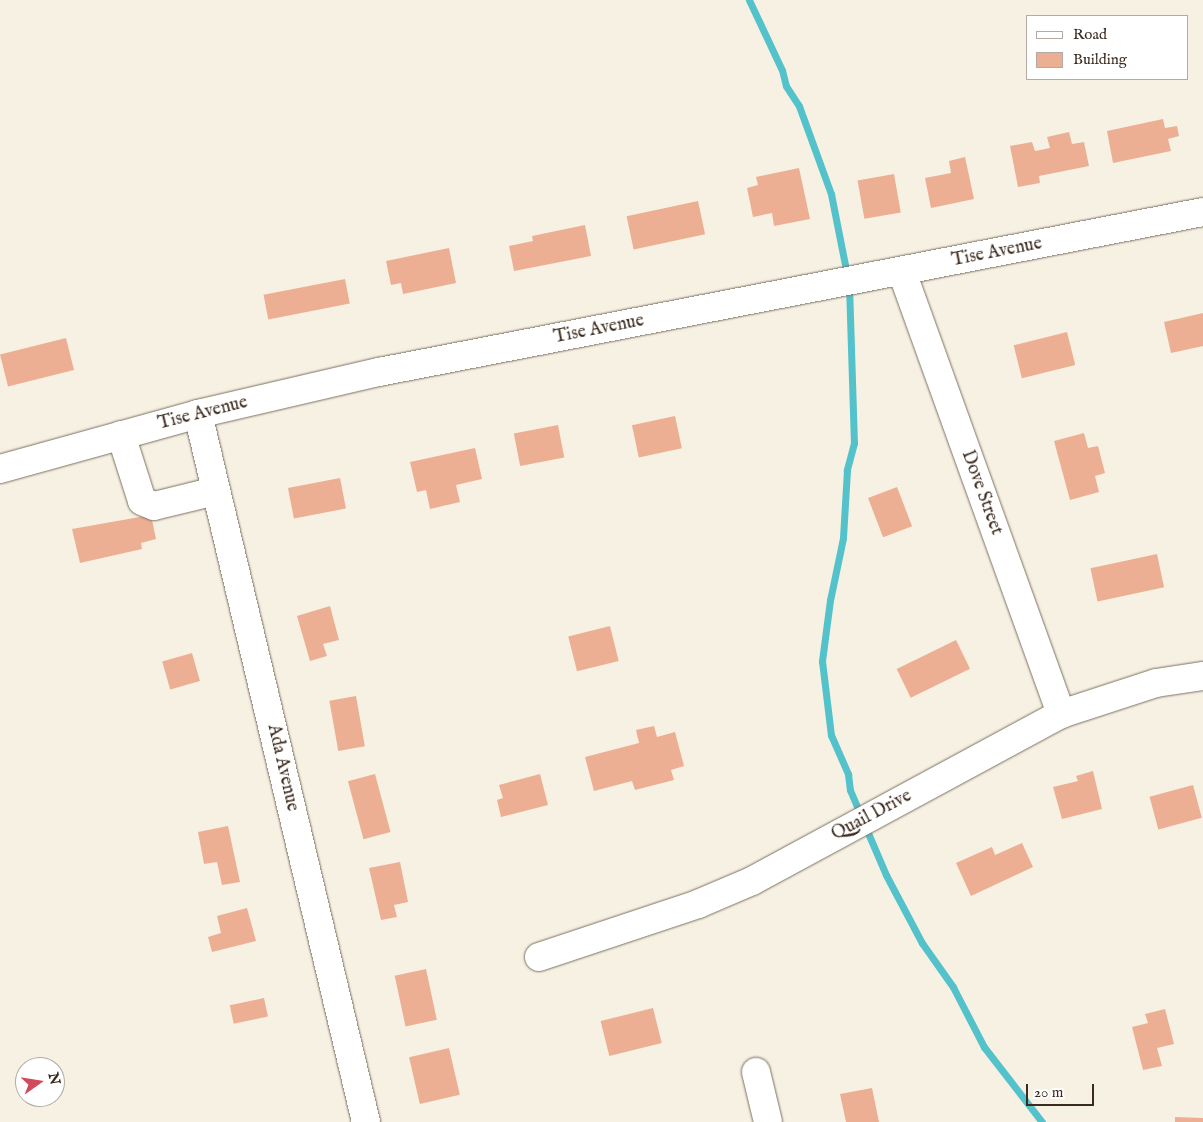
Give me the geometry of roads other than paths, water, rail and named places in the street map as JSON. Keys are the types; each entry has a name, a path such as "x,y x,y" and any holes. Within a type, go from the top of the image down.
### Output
{"street":[{"name":"Tise Avenue","path":"0,469 198,414 386,371 1203,212"},
{"name":"Dove Street","path":"902,272 1061,714"},
{"name":"Ada Avenue","path":"198,414 366,1122"},
{"path":"121,435 142,501 154,506 216,491"},
{"name":"Quail Drive","path":"539,957 698,904 752,882 1061,714 1156,683 1203,676"},
{"path":"756,1072 768,1122"}],"waterway":[{"path":"749,0 782,70 786,86 799,106 831,194 847,275"},
{"path":"849,285 854,443 847,470 843,538 830,600 822,661 831,735 848,774 850,790 861,816"},
{"path":"865,826 886,875 922,943 953,987 984,1047 1042,1122"}]}
